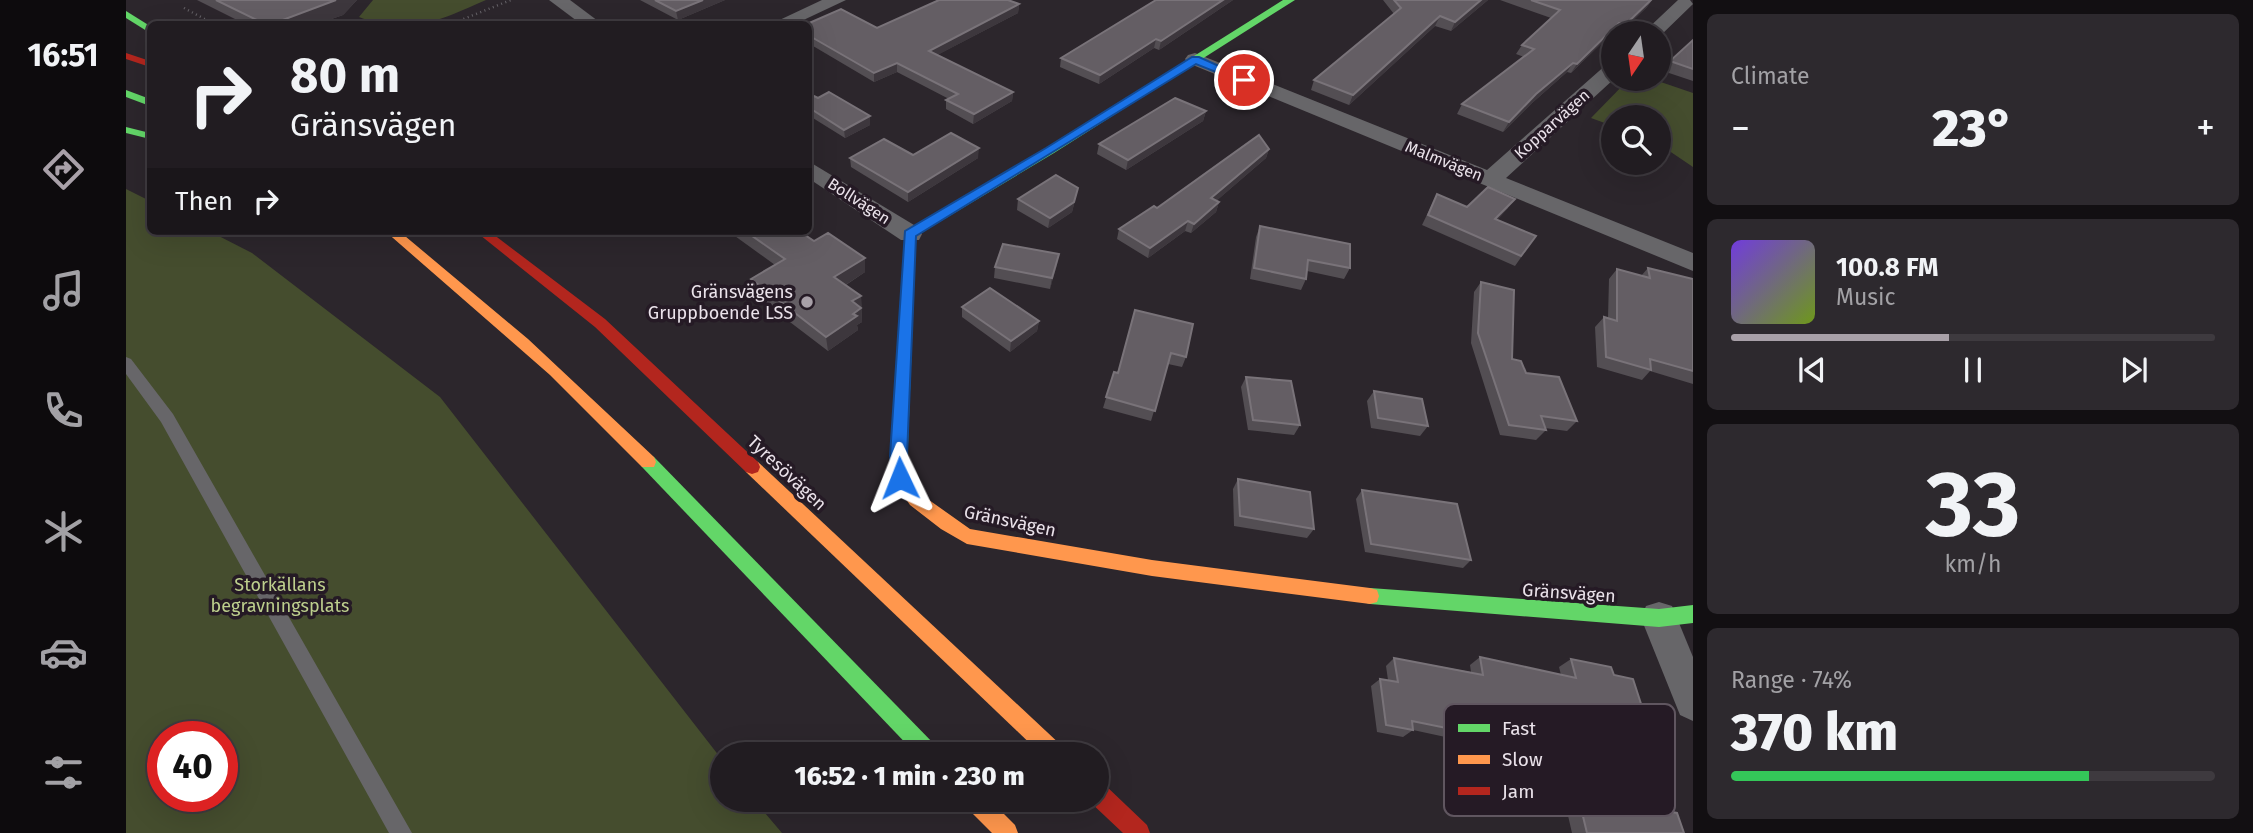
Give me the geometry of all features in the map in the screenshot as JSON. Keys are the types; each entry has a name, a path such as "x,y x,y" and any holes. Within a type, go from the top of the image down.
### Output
{"main road":[{"path":"910,234 1051,151 1290,0"},
{"path":"126,14 147,28"},
{"path":"126,56 147,63"},
{"path":"126,93 147,102"},
{"path":"126,130 147,135"},
{"name":"Gränsvägen","path":"910,234 898,467 900,478 912,494 954,530 967,536 1152,568 1399,600 1676,616"},
{"path":"391,235 407,242"},
{"path":"397,235 501,320 600,412 918,742"},
{"name":"Tyresövägen","path":"486,235 600,323 1043,742"},
{"path":"1109,804 1139,833"},
{"path":"987,812 1007,833"}],"street":[{"path":"558,0 589,21"},
{"path":"787,21 837,0"},
{"path":"1664,21 1683,3"},
{"name":"Malmvägen","path":"1195,60 1693,263"},
{"name":"Kopparvägen","path":"1490,180 1601,80"},
{"name":"Bollvägen","path":"812,171 910,234"},
{"path":"1676,616 1693,702"}],"lane":[{"path":"126,363 174,430 401,833"}],"path":[{"path":"458,21 511,0"},
{"path":"184,8 208,21"}],"green space":[{"path":"373,0 486,0 433,21 371,21 359,17"},
{"path":"1671,85 1693,93 1693,167 1671,152 1671,105 1604,105 1617,91 1671,91"},
{"path":"1601,108 1601,122 1591,118"},
{"name":"Storkällans begravningsplats","path":"126,189 147,200 147,235 217,235 252,253 440,397 710,744 710,812 764,812 782,833 126,833"}],"building":[{"path":"216,0 336,0 280,21 259,21"},
{"path":"655,0 703,0 676,11"},
{"path":"939,0 1008,0 1019,4 929,51 1013,92 974,114 946,100 958,94 897,63 874,73 812,37 812,22 841,9 877,28"},
{"path":"1156,0 1223,0 1161,41 1156,39 1100,75 1061,58"},
{"path":"1394,0 1481,0 1455,22 1440,16 1353,95 1314,80 1401,8"},
{"path":"1531,0 1651,0 1629,21 1601,21 1601,41 1577,64 1573,63 1536,94 1509,122 1462,104 1534,49 1522,45 1560,10"},
{"path":"1693,40 1693,69 1671,60"},
{"path":"829,92 870,116 844,130 812,110 812,95 818,98"},
{"path":"1175,98 1206,111 1128,160 1099,144"},
{"path":"951,133 979,148 908,192 850,158 884,139 913,155"},
{"path":"1259,135 1269,149 1211,198 1219,202 1194,224 1188,221 1150,248 1119,229 1154,206 1157,208"},
{"path":"1056,175 1078,188 1074,202 1050,218 1018,199"},
{"path":"1488,187 1515,199 1495,219 1536,236 1521,256 1428,215 1437,194 1467,207"},
{"path":"1260,226 1350,244 1350,268 1308,260 1306,279 1254,268"},
{"name":"Gränsvägens Gruppboende LSS","path":"828,233 865,258 834,277 861,296 852,301 861,308 853,314 857,316 826,337 751,279 785,259 751,235 805,235 814,241"},
{"path":"1003,244 1059,254 1052,278 995,267"},
{"path":"1648,268 1693,279 1693,371 1650,359 1651,370 1606,357 1604,317 1617,321 1617,269 1650,278"},
{"path":"1481,282 1514,290 1512,359 1521,361 1526,373 1559,377 1577,421 1541,416 1546,430 1509,425 1478,333"},
{"path":"990,288 1039,321 1011,341 962,307"},
{"path":"1135,310 1193,324 1186,357 1171,353 1155,411 1106,397 1114,372 1118,373"},
{"path":"1246,377 1291,381 1300,425 1253,420"},
{"path":"1374,391 1422,399 1428,426 1378,418"},
{"path":"1238,479 1310,492 1314,529 1240,516"},
{"path":"1362,490 1457,504 1471,560 1371,544"},
{"path":"1480,657 1576,678 1571,659 1611,667 1614,675 1633,679 1641,704 1444,704 1444,728 1412,721 1413,730 1386,725 1380,679 1398,682 1394,658 1483,675"},
{"path":"1675,813 1684,833 1587,833 1583,816 1675,816"}],"traffic: fast":[{"path":"899,470 910,234 1050,151 1290,0"},
{"path":"126,14 147,28"},
{"path":"126,93 147,102"},
{"path":"126,130 147,135"},
{"path":"648,462 918,742"},
{"path":"1370,596 1659,618 1693,614"}],"traffic: slow":[{"path":"396,235 523,342 648,462"},
{"path":"752,467 1043,742"},
{"path":"899,470 902,480 916,500 967,536 1152,568 1370,596"},
{"path":"987,812 1007,833"}],"traffic: jam":[{"path":"126,56 147,63"},
{"path":"486,235 600,323 752,467"},
{"path":"1109,804 1139,833"}],"place":[{"name":"Gränsvägens Gruppboende LSS","path":"807,302"}],"route":[{"path":"900,478 898,456 910,234 1051,151 1195,60 1244,80"}]}
